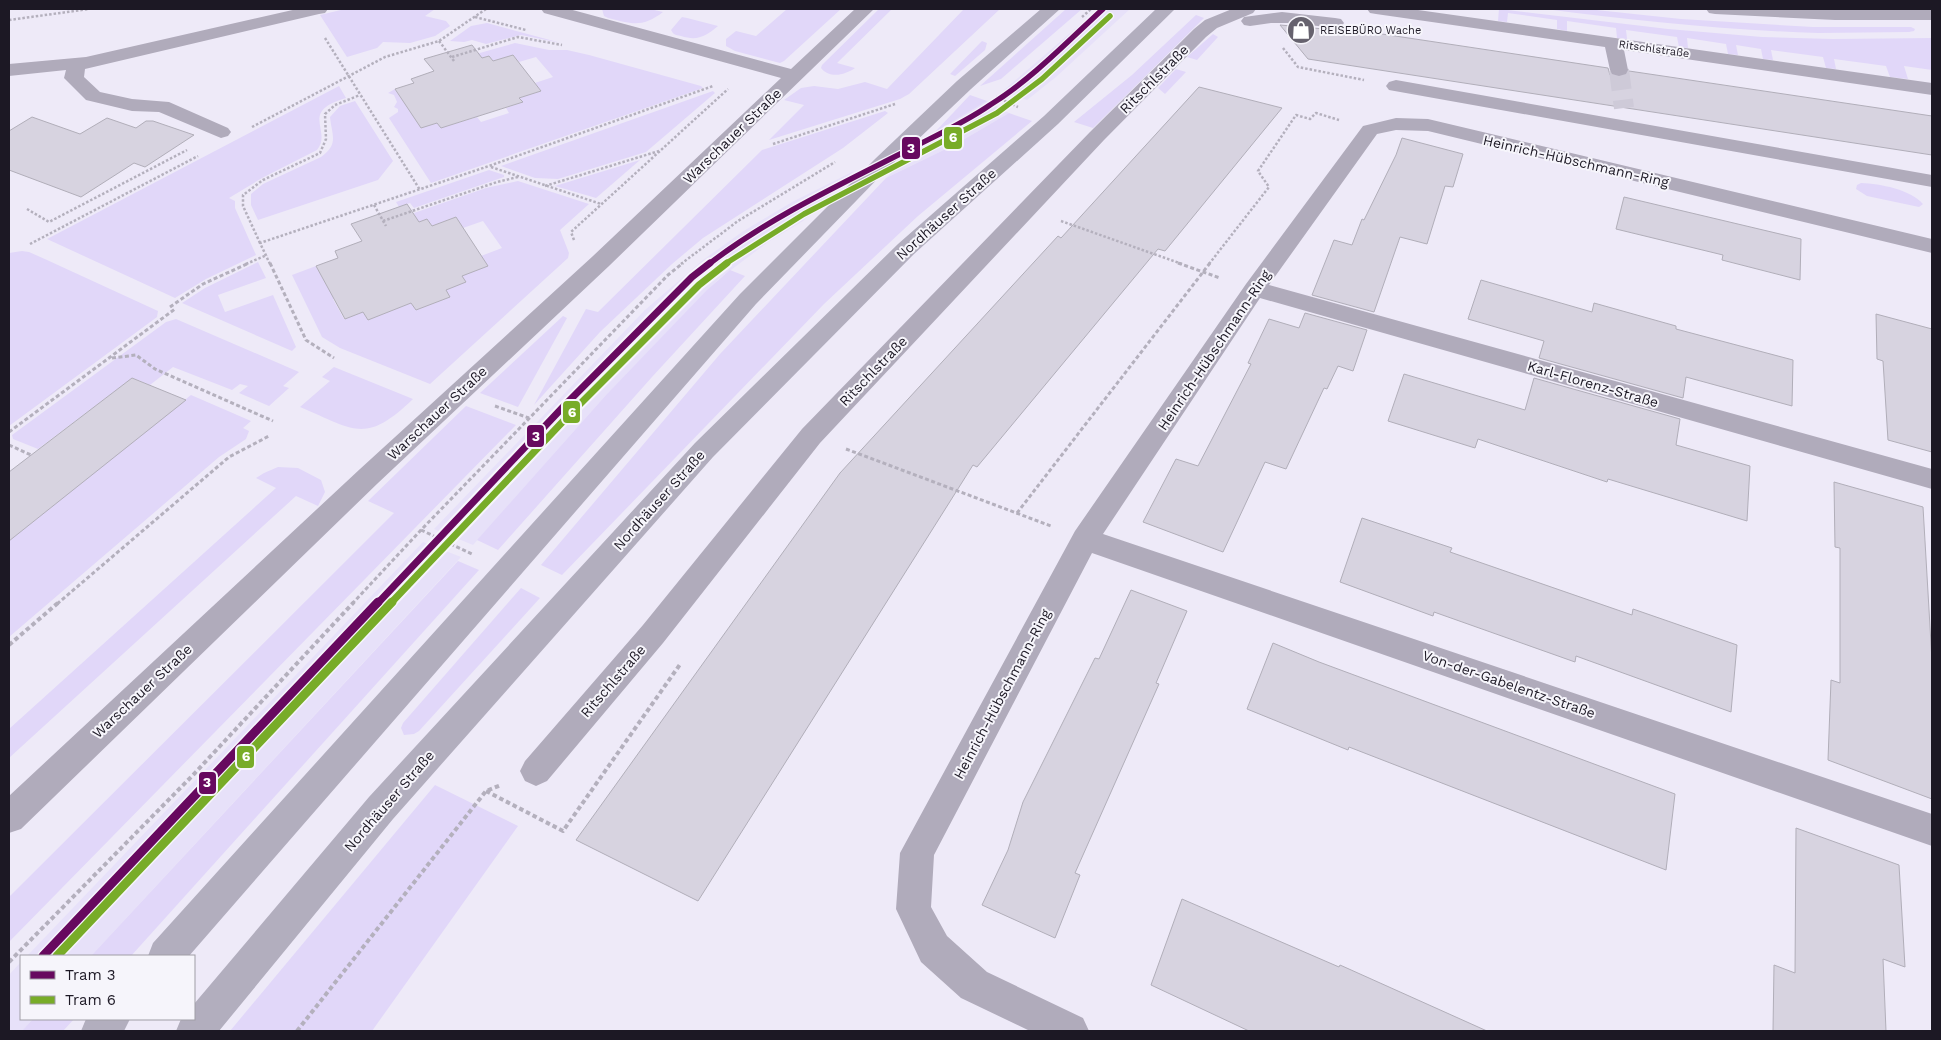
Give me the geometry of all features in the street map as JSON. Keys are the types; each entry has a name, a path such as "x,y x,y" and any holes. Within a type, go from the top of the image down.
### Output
{"main road":[{"path":"167,955 748,299 883,162 964,86 1051,9"},
{"name":"Nordhäuser Straße","path":"195,1031 381,808 704,450 906,249 1038,132 1134,41 1173,10"},
{"path":"100,1031 110,1020"}],"street":[{"path":"550,9 794,76"},
{"name":"Warschauer Straße","path":"9,818 865,9"},
{"name":"Ritschlstraße","path":"1376,9 1932,90"},
{"path":"1715,9 1835,15 1932,14"},
{"path":"9,70 77,64 139,52 313,10"},
{"name":"Ritschlstraße","path":"1232,28 1250,16"},
{"name":"Ritschlstraße","path":"536,771 653,634 811,436 1097,136 1200,33 1212,24 1250,16 1286,17 1336,23"},
{"path":"1613,43 1619,70"},
{"path":"77,64 74,78 93,96 132,105 162,106 222,132"},
{"path":"1396,86 1625,117 1932,181"},
{"name":"Heinrich-Hübschmann-Ring","path":"1070,1031 974,985 934,949 914,909 917,853 1085,538 1254,289 1370,130 1396,124 1428,126 1932,246"},
{"name":"Karl-Florenz-Straße","path":"1254,289 1932,479"},
{"name":"Von-der-Gabelentz-Straße","path":"1085,538 1932,830"}],"path":[{"path":"9,20 89,9"},
{"path":"245,131 385,57 439,41 486,9"},
{"path":"313,10 360,95 420,190"},
{"path":"1250,16 1298,67 1396,86"},
{"path":"452,57 518,37 557,45 568,44"},
{"path":"439,41 454,61"},
{"path":"260,243 420,190 720,83"},
{"path":"990,94 1019,108"},
{"path":"334,358 306,340 243,206 243,195 263,180 320,153 325,148 328,138 324,121 325,114 335,105 360,95"},
{"path":"731,136 767,146 898,104"},
{"path":"1017,513 1269,187 1258,171 1296,115 1310,119 1316,113 1370,130"},
{"path":"27,209 49,222 222,132"},
{"path":"545,186 662,150"},
{"path":"30,244 201,154"},
{"path":"9,962 195,773 421,530 668,275 707,242 836,161"},
{"path":"489,166 601,204"},
{"path":"383,221 497,182 518,177"},
{"path":"374,205 386,226"},
{"path":"1054,218 1254,289"},
{"path":"170,307 203,284 267,255"},
{"path":"9,432 175,309"},
{"path":"107,359 127,355 136,356 155,369 273,421"},
{"path":"9,645 229,457 269,436"},
{"path":"811,436 1085,538"},
{"path":"9,445 32,454"},
{"path":"421,530 479,557"},
{"path":"486,791 563,831 684,658"},
{"path":"297,1031 486,791 536,771"}],"shaded area":[{"path":"345,9 435,9 425,16 446,21 450,26 435,36 410,43 383,42 377,48 347,57 320,15"},
{"path":"602,9 650,9 663,12 643,23 630,23 604,16"},
{"path":"787,9 841,9 780,63 735,51 726,46 726,39 736,31 756,36"},
{"path":"879,9 892,9 837,63 855,68 847,73 833,75 821,68 822,65"},
{"path":"964,9 1000,9 909,94 900,99 769,140 804,105 784,100 801,88 814,86 838,89 865,82 887,89"},
{"path":"1066,9 1082,9 1001,79 980,86"},
{"path":"1098,9 1130,9 1056,77 1027,100 1003,91"},
{"path":"1499,9 1668,29 1762,37 1833,39 1932,38 1932,70 1904,66 1908,79 1890,77 1886,66 1834,59 1836,69 1826,68 1823,57 1771,50 1773,60 1763,59 1761,49 1736,45 1738,55 1728,54 1726,44 1687,38 1688,48 1679,47 1677,37 1626,30 1627,39 1617,38 1616,28 1567,21 1567,31 1557,29 1557,20 1508,13 1507,22 1498,21"},
{"path":"1545,9 1587,9 1681,19 1813,27 1911,27 1915,29 1909,32 1784,32 1681,24"},
{"path":"1196,15 1204,18 1093,128 1074,122 1132,75"},
{"path":"682,17 718,26 701,37 692,38 677,35 671,30"},
{"path":"487,23 561,43 521,35 486,44 472,40 464,42 450,41 471,26"},
{"path":"1213,34 1218,37 1197,60 1187,57"},
{"path":"982,41 987,43 985,50 955,76 950,74"},
{"path":"515,43 589,55 703,88 431,183 389,118 398,112 398,109 394,107 397,102 394,95 388,93 395,89 421,128 437,123 441,128 477,117 481,122 509,113 506,108 522,102 519,98 541,91 535,83 553,77 536,57 519,62 513,55 493,61 489,56 472,61 469,56"},
{"path":"1176,69 1186,72 1165,94 1158,88"},
{"path":"339,86 346,98 332,103 323,109 319,122 322,135 321,143 317,150 262,178 229,198 235,201 235,208 256,255 206,279 175,298 47,239"},
{"path":"713,91 715,93 646,152 558,179 535,178 501,166"},
{"path":"970,95 987,101 935,132"},
{"path":"355,101 393,161 378,180 258,220 251,205 251,194 263,184 321,157 327,152 333,139 330,117 340,106"},
{"path":"987,101 1009,113 956,144 886,178 935,132"},
{"path":"885,111 888,113 843,148 703,238 672,264 600,332 534,405 586,309 598,312 762,150"},
{"path":"1009,113 1032,121 918,216 824,304 562,575 541,565 720,354 886,178 956,144"},
{"path":"640,160 596,198 555,186"},
{"path":"489,170 504,175 504,177 414,208 410,203 399,207 396,202"},
{"path":"854,171 803,221 768,242 719,279 606,395 473,545 434,529 645,310 703,260 742,232 792,202"},
{"path":"518,181 589,204 560,230 569,253 568,258 430,384 340,348 322,337 292,275 316,266 327,286 341,295 333,299 344,319 363,312 368,320 411,303 416,310 450,297 446,290 466,282 462,276 487,266 481,256 502,248 483,221 463,228 456,217 432,226 427,219 408,226 415,216 414,213 486,188"},
{"path":"1861,183 1886,186 1903,191 1923,204 1919,207 1867,196 1856,189 1857,185"},
{"path":"29,252 158,311 157,317 9,426 9,253"},
{"path":"258,262 266,278 218,295 225,312 273,295 296,347 292,351 182,303 205,288"},
{"path":"730,270 745,276 498,550 477,540 606,395 707,290"},
{"path":"563,316 567,318 518,407 480,393"},
{"path":"176,319 299,372 283,386 289,388 269,406 239,393 248,386 240,384 232,390 173,367 150,385 132,378 38,449 13,439 12,435 166,322"},
{"path":"334,367 413,399 383,423 371,428 359,429 347,427 300,407 330,381 322,377"},
{"path":"191,395 251,421 243,428 249,431 246,439 219,457 9,637 9,541"},
{"path":"466,406 516,425 9,942 9,897 394,513 368,501"},
{"path":"278,467 298,468 321,480 325,492 318,506 296,496 9,758 9,729 276,488 256,478"},
{"path":"423,542 461,557 92,955 28,955"},
{"path":"458,561 479,570 132,955 92,955"},
{"path":"521,588 540,598 419,731 414,734 404,735 401,728 403,723"},
{"path":"435,785 518,826 372,1031 230,1031"},
{"path":"20,963 20,1020 32,1020 22,1031 9,1031 9,975"},
{"path":"32,1020 73,1020 63,1031 22,1031"}],"building":[{"path":"1280,25 1335,30 1342,28 1608,68 1610,75 1618,78 1627,76 1629,71 1932,116 1932,155 1308,59"},
{"path":"472,45 482,58 489,56 493,61 513,55 541,91 519,98 523,102 441,128 437,123 421,128 395,89 414,83 411,79 434,71 424,59"},
{"path":"1199,87 1282,108 1165,251 1158,249 977,467 973,465 698,901 576,840 840,473 1058,236 1061,238"},
{"path":"32,117 80,134 107,118 136,128 146,121 153,121 194,135 145,167 134,163 81,197 9,170 9,131"},
{"path":"1402,138 1463,154 1453,187 1445,186 1427,244 1400,237 1374,312 1312,295 1334,240 1352,245 1362,219 1364,220 1396,155"},
{"path":"1624,197 1801,239 1800,280 1722,260 1723,255 1616,229"},
{"path":"407,204 419,222 427,219 432,226 456,217 488,266 462,276 466,282 446,290 450,297 416,310 411,303 368,320 363,312 345,319 316,266 338,258 335,251 362,241 351,224"},
{"path":"1481,280 1592,312 1594,303 1676,326 1676,329 1793,360 1792,406 1686,377 1683,398 1539,358 1544,341 1468,319"},
{"path":"1305,313 1367,330 1353,371 1338,366 1327,389 1324,388 1286,469 1265,462 1223,552 1143,522 1176,459 1198,466 1251,364 1248,363 1269,319 1299,328"},
{"path":"1876,314 1932,329 1932,452 1888,440 1883,361 1877,359"},
{"path":"1404,374 1525,410 1534,378 1680,419 1676,445 1750,466 1747,521 1608,479 1607,482 1478,439 1475,448 1388,421"},
{"path":"132,378 186,400 9,541 9,472"},
{"path":"1834,482 1923,507 1932,661 1932,799 1828,760 1831,680 1840,683 1840,548 1835,547"},
{"path":"1362,518 1452,548 1450,552 1632,615 1633,609 1737,645 1731,712 1576,656 1575,662 1434,612 1433,616 1340,582"},
{"path":"1131,590 1187,611 1156,683 1159,684 1075,873 1080,875 1055,938 982,905 1008,850 1023,802 1095,658 1099,659"},
{"path":"1273,643 1319,662 1675,794 1666,870 1349,747 1348,750 1247,709"},
{"path":"1796,828 1899,865 1905,967 1883,959 1886,1031 1773,1031 1774,965 1795,973"},
{"path":"1182,899 1339,967 1340,965 1487,1031 1249,1031 1151,985"}],"tunnel":[{"path":"1619,70 1624,108"}],"tram line":[{"name":"3","path":"44,955 563,407 692,277 726,251 800,205 953,127 991,105 1035,72 1103,9"},
{"name":"6","path":"58,955 570,414 699,285 732,259 804,214 997,113 1042,79 1110,16"}],"place":[{"name":"REISEBÜRO Wache","path":"1301,30"}]}
